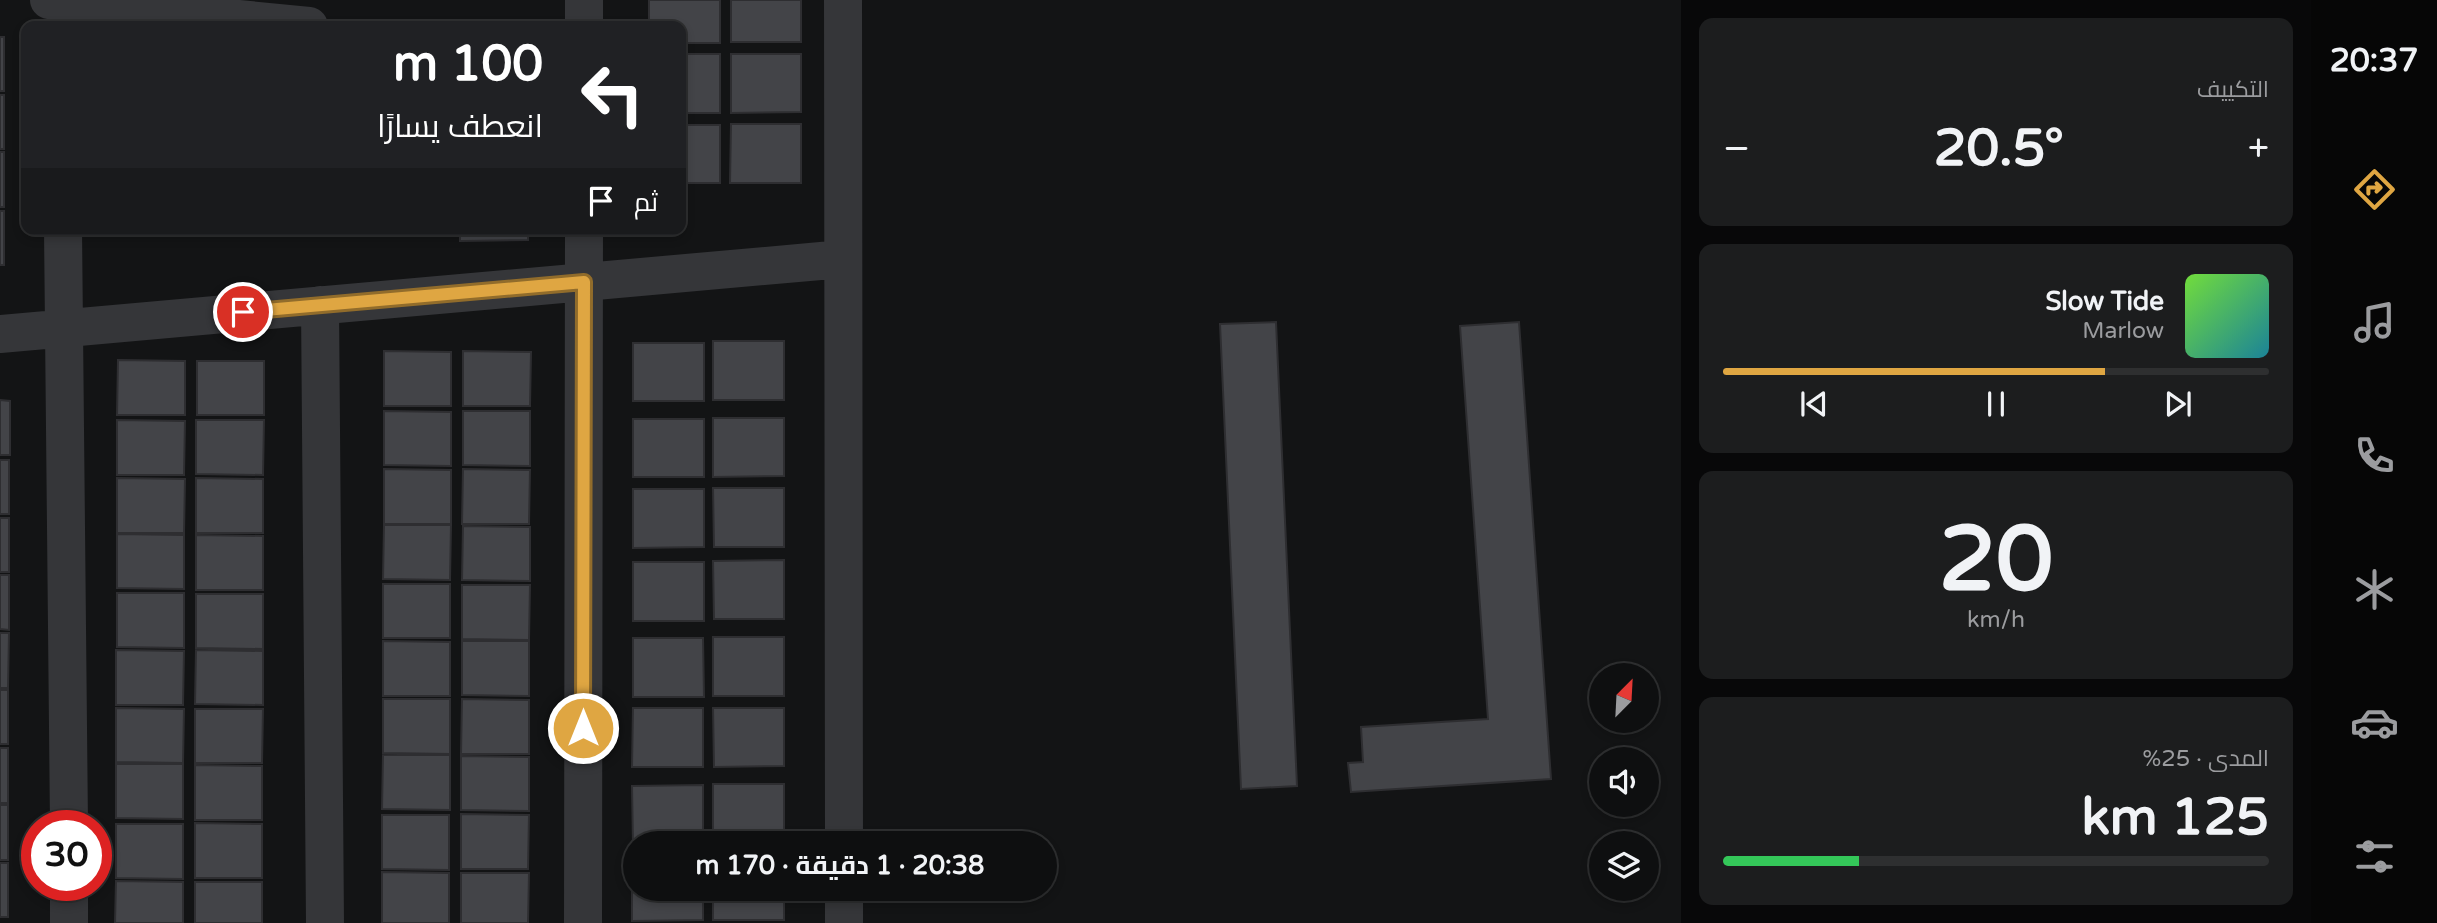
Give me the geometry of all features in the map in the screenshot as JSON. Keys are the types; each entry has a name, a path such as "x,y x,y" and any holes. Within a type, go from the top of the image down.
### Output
{"street":[{"path":"326,0 326,21"},
{"path":"584,0 584,21"},
{"path":"843,0 844,831"},
{"path":"58,7 243,21"},
{"path":"63,235 69,810"},
{"path":"583,923 584,235"},
{"path":"0,334 843,259"},
{"path":"320,305 325,923"},
{"path":"69,901 69,923"},
{"path":"844,901 844,923"}],"building":[{"path":"649,0 720,0 720,43 686,43 686,21 649,21"},
{"path":"731,0 801,0 801,42 731,42"},
{"path":"0,37 4,37 4,91 0,91"},
{"path":"686,54 720,54 720,113 686,113"},
{"path":"731,54 801,54 801,112 731,113"},
{"path":"0,95 4,95 4,149 0,149"},
{"path":"731,124 801,124 801,183 730,183"},
{"path":"686,125 720,125 720,183 686,183"},
{"path":"0,152 4,152 4,207 0,207"},
{"path":"0,211 4,211 4,265 0,265"},
{"path":"118,235 186,235 186,236"},
{"path":"460,235 528,235 528,240 460,241"},
{"path":"1276,322 1297,786 1241,789 1220,324"},
{"path":"1519,322 1551,779 1351,792 1348,763 1363,762 1361,727 1488,719 1460,326"},
{"path":"713,341 784,341 784,400 713,400"},
{"path":"633,343 704,343 704,401 633,401"},
{"path":"384,351 451,352 451,406 384,406"},
{"path":"463,351 531,352 530,406 463,406"},
{"path":"118,360 185,361 185,415 117,415"},
{"path":"197,361 264,361 264,415 197,415"},
{"path":"0,400 10,401 10,455 0,455"},
{"path":"384,411 451,412 451,466 384,465"},
{"path":"463,411 530,411 530,466 463,465"},
{"path":"713,418 784,418 784,476 713,477"},
{"path":"633,419 704,419 704,477 633,477"},
{"path":"117,420 185,421 184,475 117,475"},
{"path":"196,420 264,420 263,475 196,474"},
{"path":"0,460 9,460 9,514 0,514"},
{"path":"384,469 451,470 451,524 384,524"},
{"path":"463,469 530,470 529,524 462,524"},
{"path":"117,478 185,479 184,533 117,533"},
{"path":"196,478 263,479 263,533 196,533"},
{"path":"713,488 784,488 784,547 714,547"},
{"path":"633,489 704,489 704,547 633,548"},
{"path":"0,518 9,518 9,572 0,572"},
{"path":"384,525 451,525 450,580 383,579"},
{"path":"463,526 530,527 530,581 462,580"},
{"path":"117,534 184,535 184,589 117,588"},
{"path":"196,535 263,536 263,590 196,590"},
{"path":"784,560 784,619 714,619 713,561"},
{"path":"633,562 704,562 704,621 633,621"},
{"path":"0,575 9,575 9,630 0,629"},
{"path":"383,584 450,584 450,638 383,638"},
{"path":"462,585 530,585 529,640 462,639"},
{"path":"117,593 184,593 184,648 117,647"},
{"path":"196,594 263,594 263,649 196,648"},
{"path":"0,633 9,633 8,688 0,688"},
{"path":"713,637 784,637 784,696 713,696"},
{"path":"633,638 703,638 704,697 633,697"},
{"path":"383,641 450,642 450,696 383,696"},
{"path":"462,641 529,641 529,696 462,695"},
{"path":"116,650 184,651 183,705 116,705"},
{"path":"196,650 263,651 263,705 195,704"},
{"path":"0,690 8,690 8,744 0,744"},
{"path":"383,699 450,699 450,754 383,753"},
{"path":"462,699 529,700 529,754 461,754"},
{"path":"116,708 184,709 183,763 116,762"},
{"path":"633,708 703,708 703,767 632,767"},
{"path":"713,708 784,708 784,766 714,767"},
{"path":"195,709 263,709 262,763 195,763"},
{"path":"0,748 8,748 8,803 0,803"},
{"path":"383,755 450,755 450,810 382,809"},
{"path":"461,756 529,757 529,811 461,810"},
{"path":"116,764 183,764 183,819 116,818"},
{"path":"195,765 262,766 262,820 195,820"},
{"path":"713,784 784,784 784,831 713,831"},
{"path":"703,785 703,831 633,831 632,786"},
{"path":"0,805 8,805 8,860 0,860"},
{"path":"461,814 529,815 528,869 461,869"},
{"path":"382,815 449,815 449,870 382,869"},
{"path":"195,823 262,824 262,878 195,878"},
{"path":"116,824 183,824 183,879 116,878"},
{"path":"0,863 8,863 8,917 0,917"},
{"path":"382,872 449,873 449,923 382,923"},
{"path":"461,873 529,873 528,923 461,923"},
{"path":"116,881 183,882 183,923 115,923"},
{"path":"195,882 262,882 262,923 195,923"},
{"path":"632,901 703,901 703,920 632,921"},
{"path":"713,901 784,901 784,920 713,920"}],"route":[{"path":"243,312 584,282 583,728"}]}
